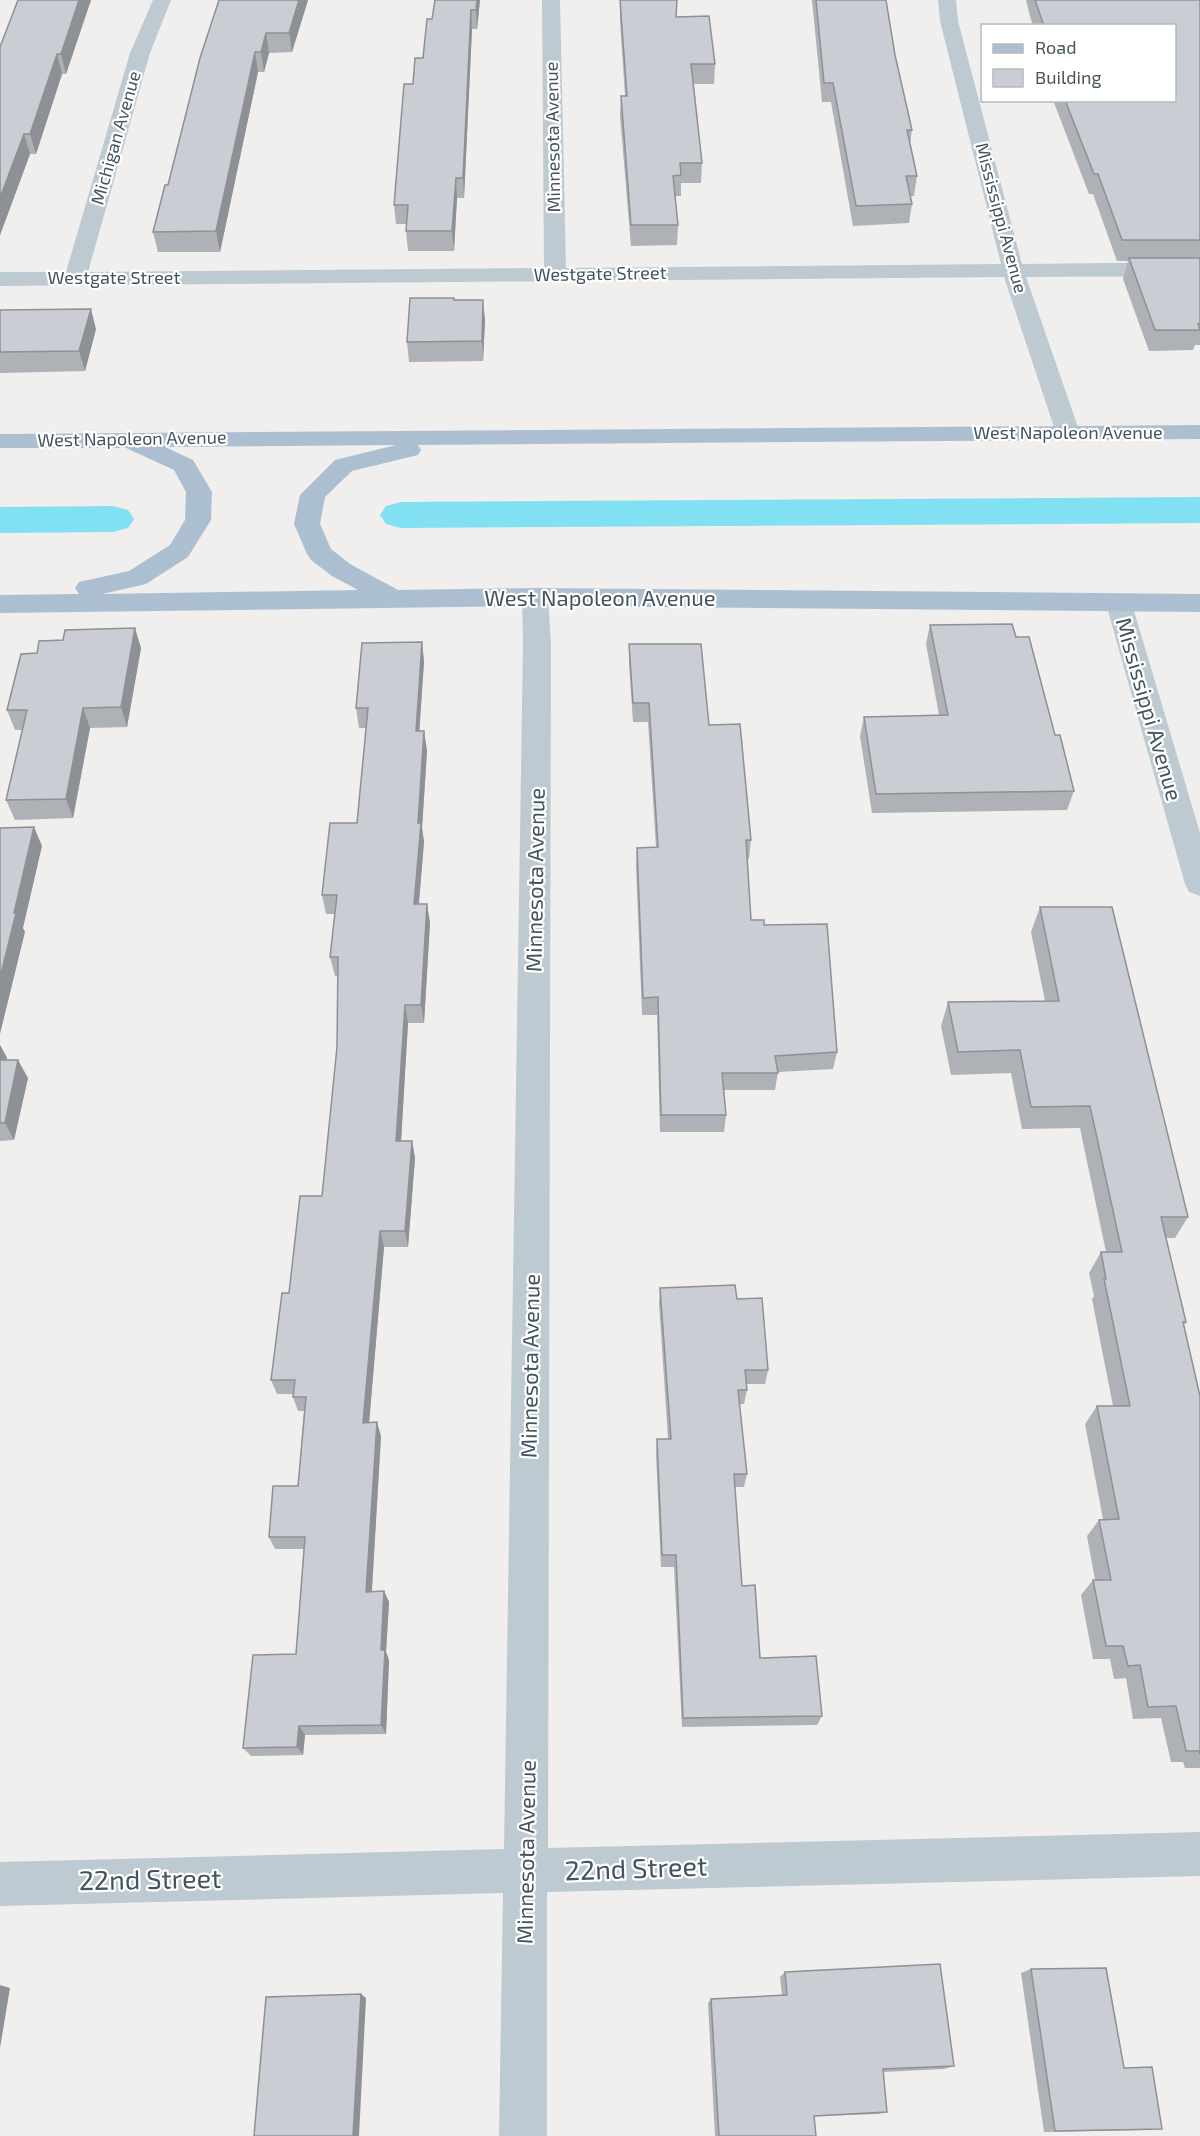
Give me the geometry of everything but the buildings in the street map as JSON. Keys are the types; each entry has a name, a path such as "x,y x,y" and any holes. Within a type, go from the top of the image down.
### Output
{"main road":[{"name":"West Napoleon Avenue","path":"0,441 1200,432"},
{"path":"392,599 341,570 320,554 307,524 313,495 344,465 469,436"},
{"path":"8,604 137,578 179,551 198,520 199,492 184,465 126,439"},
{"name":"West Napoleon Avenue","path":"8,604 535,597 1200,603"}],"street":[{"name":"Michigan Avenue","path":"75,278 140,53 162,0"},
{"name":"Minnesota Avenue","path":"550,0 555,275"},
{"name":"Mississippi Avenue","path":"947,0 949,21 1013,270 1068,433"},
{"name":"Westgate Street","path":"0,279 1200,269"},
{"name":"Minnesota Avenue","path":"523,2136 537,644 535,597"},
{"name":"Mississippi Avenue","path":"1119,604 1200,884"},
{"name":"22nd Street","path":"0,1884 1200,1854"}],"waterway":[{"path":"401,515 1200,510"},
{"path":"0,520 113,519"}]}
